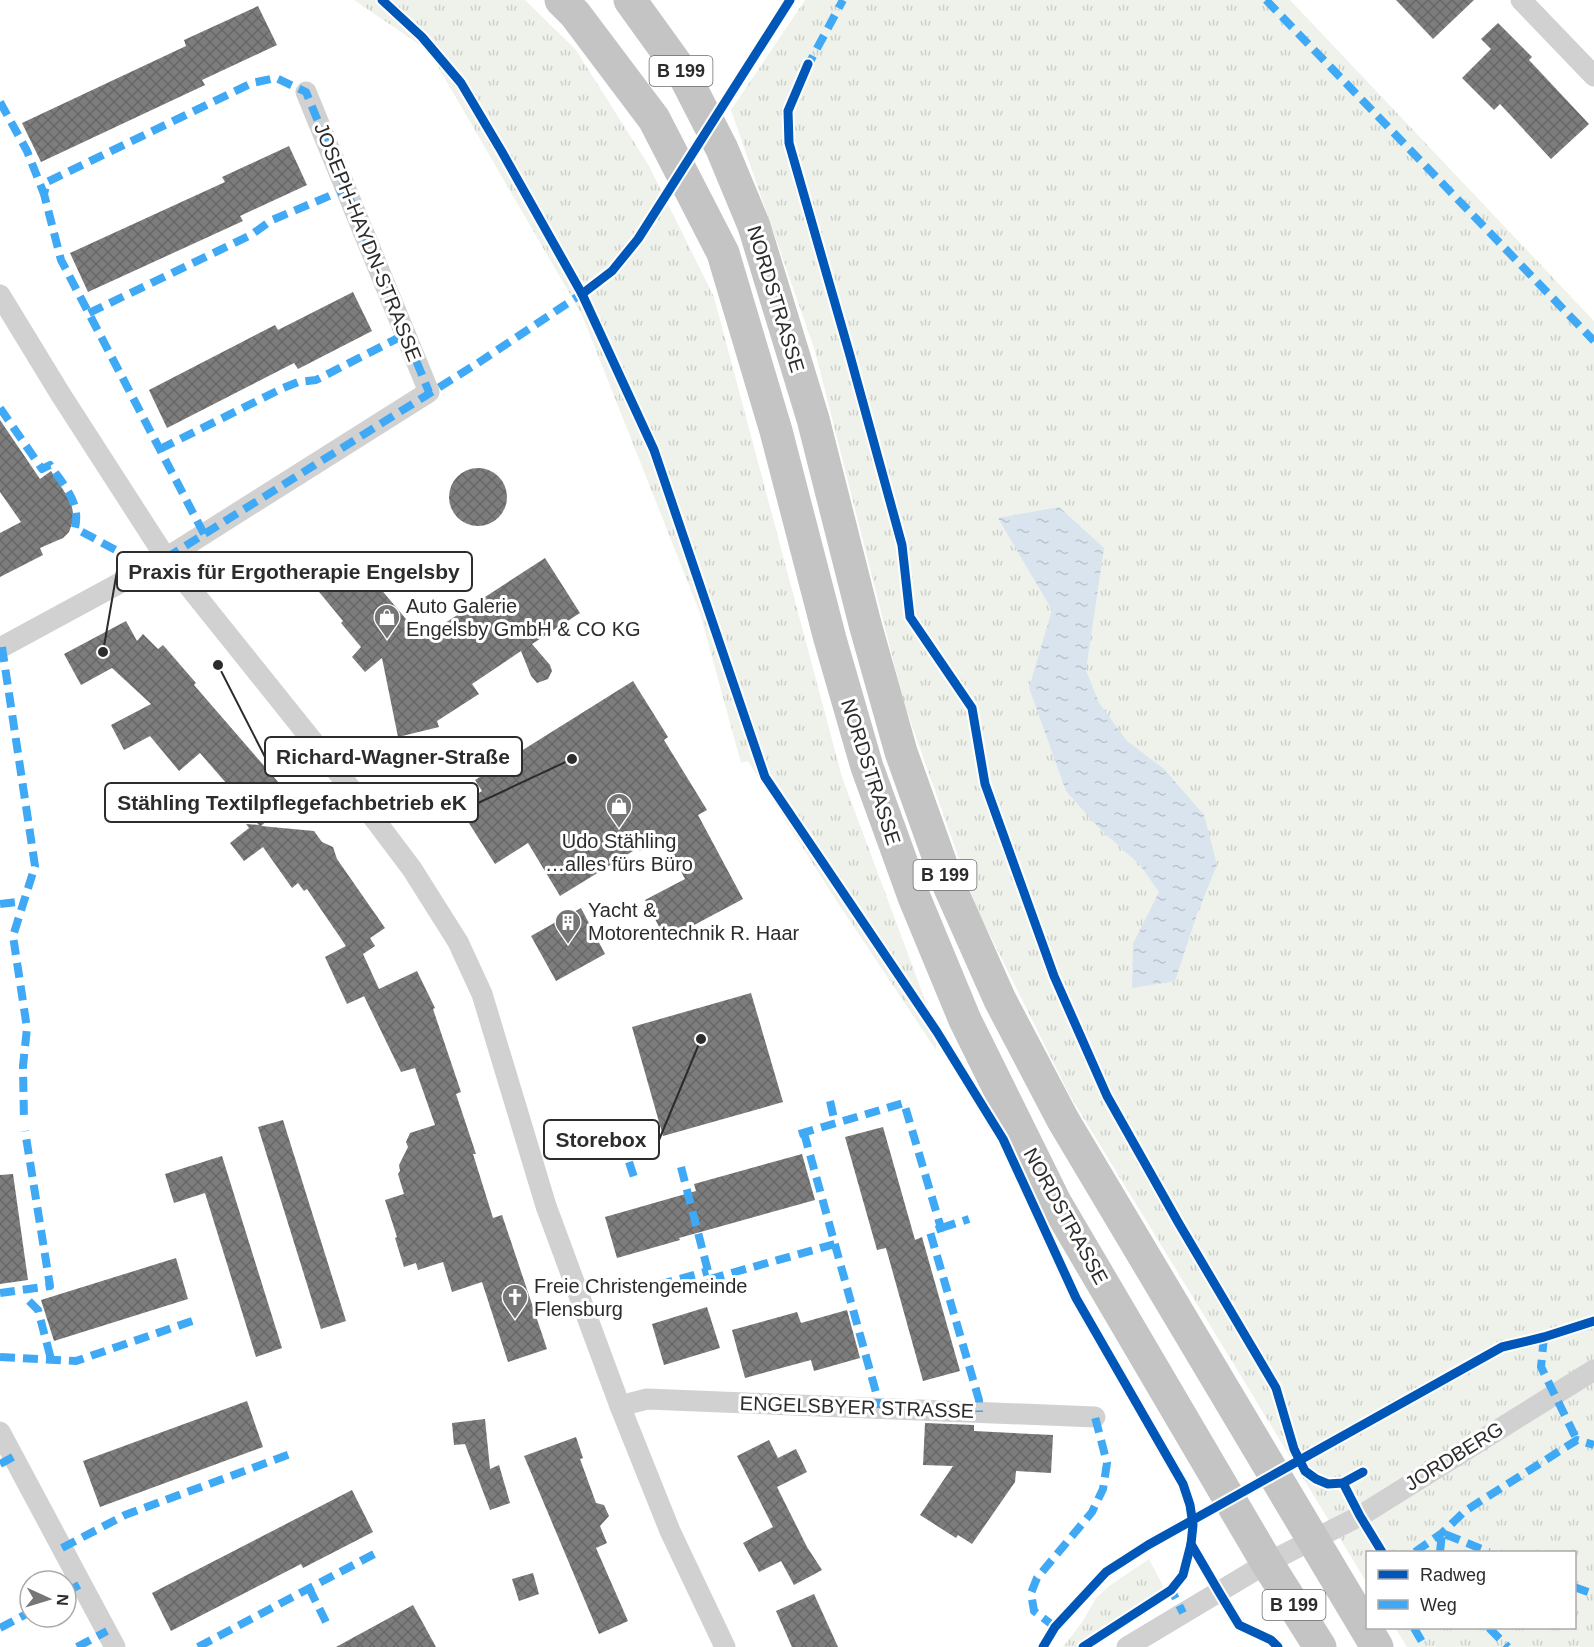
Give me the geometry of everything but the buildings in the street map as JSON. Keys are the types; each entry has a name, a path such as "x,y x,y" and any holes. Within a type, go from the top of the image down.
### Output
{"main road":[{"name":"NORDSTRASSE","path":"561,0 575,14 654,119 723,253 776,430 830,639 867,767 914,897 965,1020 1055,1202 1267,1563 1320,1647"},
{"name":"NORDSTRASSE","path":"630,0 684,75 722,149 754,226 813,419 865,624 901,752 948,881 990,979 1063,1120 1366,1629"},
{"name":"NORDSTRASSE","path":"1366,1629 1377,1647"}],"street":[{"path":"1521,0 1594,76"},
{"name":"JOSEPH-HAYDN-STRASSE","path":"166,558 429,392 306,92"},
{"path":"0,295 166,558 360,800 412,869 458,942 482,994 546,1206 620,1406 670,1531 724,1647"},
{"path":"0,648 166,558"},
{"name":"JORDBERG","path":"1127,1647 1267,1563 1360,1516 1594,1371"},
{"name":"ENGELSBYER STRASSE","path":"620,1406 647,1399 1095,1417"},
{"path":"0,1432 116,1647"}],"green space":[{"path":"354,0 525,0 576,50 649,166 714,297 842,777 937,1032 936,1050 834,897 748,761 741,763 700,613 582,315 429,51"},
{"path":"805,0 1290,0 1594,321 1594,1647 1407,1647 1396,1629 1576,1629 1576,1551 1366,1551 1366,1581 1069,1094 976,907 904,703 815,351 731,110"},
{"path":"1149,1559 1164,1588 1076,1647 1063,1647 1083,1621 1096,1598 1109,1586"}],"water":[{"path":"1059,507 1104,548 1086,670 1099,703 1127,741 1164,769 1204,815 1217,865 1197,914 1175,981 1132,988 1133,944 1159,892 1140,865 1098,827 1066,791 1029,688 1052,610 998,518"}],"marked path":[{"path":"806,69 843,0"},
{"path":"1266,0 1594,341"},
{"path":"204,534 61,260 44,194 47,182 252,83 276,78 306,92 429,392"},
{"path":"0,102 27,151 44,194"},
{"path":"89,313 251,235 272,220 346,189"},
{"path":"166,558 478,363 586,291"},
{"path":"160,449 283,388 298,382 316,380 406,334"},
{"path":"0,408 42,469 50,465 66,487 76,510 75,528 121,553 133,576"},
{"path":"2,647 35,866 13,936 27,1028 23,1066 24,1121"},
{"path":"0,904 25,901"},
{"path":"830,1101 835,1123"},
{"path":"799,1134 904,1103 941,1228 930,1232 979,1400 979,1412"},
{"path":"0,1293 50,1286 25,1131"},
{"path":"804,1133 877,1396 877,1408"},
{"path":"629,1162 635,1180"},
{"path":"681,1167 710,1279 835,1244"},
{"path":"941,1228 969,1219"},
{"path":"658,1285 708,1271"},
{"path":"29,1301 38,1310 51,1359"},
{"path":"0,1357 76,1361 198,1319"},
{"path":"1544,1337 1541,1367 1577,1440"},
{"path":"1055,1627 1034,1611 1031,1593 1037,1578 1092,1512 1103,1489 1107,1463 1095,1417"},
{"path":"1416,1551 1442,1533 1465,1511 1577,1440 1594,1445"},
{"path":"62,1548 125,1515 293,1453"},
{"path":"0,1464 13,1457"},
{"path":"1440,1551 1442,1533 1487,1551"},
{"path":"198,1647 378,1552"},
{"path":"1169,1585 1183,1613"},
{"path":"309,1588 327,1624"},
{"path":"1576,1588 1594,1594"},
{"path":"0,1628 18,1618"},
{"path":"1415,1629 1425,1647"},
{"path":"1490,1629 1508,1647"},
{"path":"77,1647 107,1631"}],"cycle path":[{"path":"382,0 422,37 461,83 582,294 654,450 765,777 937,1032 1003,1139 1076,1298 1183,1484 1190,1505 1193,1525 1191,1544 1219,1592 1239,1625 1271,1640 1278,1647"},
{"path":"582,294 612,271 638,239 790,0"},
{"path":"808,64 788,111 789,143 902,545 910,617 972,708 985,784 1054,976 1107,1096 1276,1388 1294,1449 1305,1471 1328,1484 1343,1483 1363,1472"},
{"path":"1043,1647 1055,1627 1106,1572 1148,1545 1502,1347 1594,1321"},
{"path":"1343,1483 1381,1551"},
{"path":"1083,1647 1171,1590 1183,1575 1191,1544"}],"place":[{"name":"Auto Galerie Engelsby GmbH & CO KG","path":"387,640"},
{"name":"Praxis für Ergotherapie Engelsby","path":"103,652"},
{"name":"Richard-Wagner-Straße","path":"218,665"},
{"name":"Stähling Textilpflegefachbetrieb eK","path":"572,759"},
{"name":"Udo Stähling …alles fürs Büro","path":"619,829"},
{"name":"Yacht & Motorentechnik R. Haar","path":"568,945"},
{"name":"Storebox","path":"701,1039"},
{"name":"Freie Christengemeinde Flensburg","path":"515,1320"}]}
